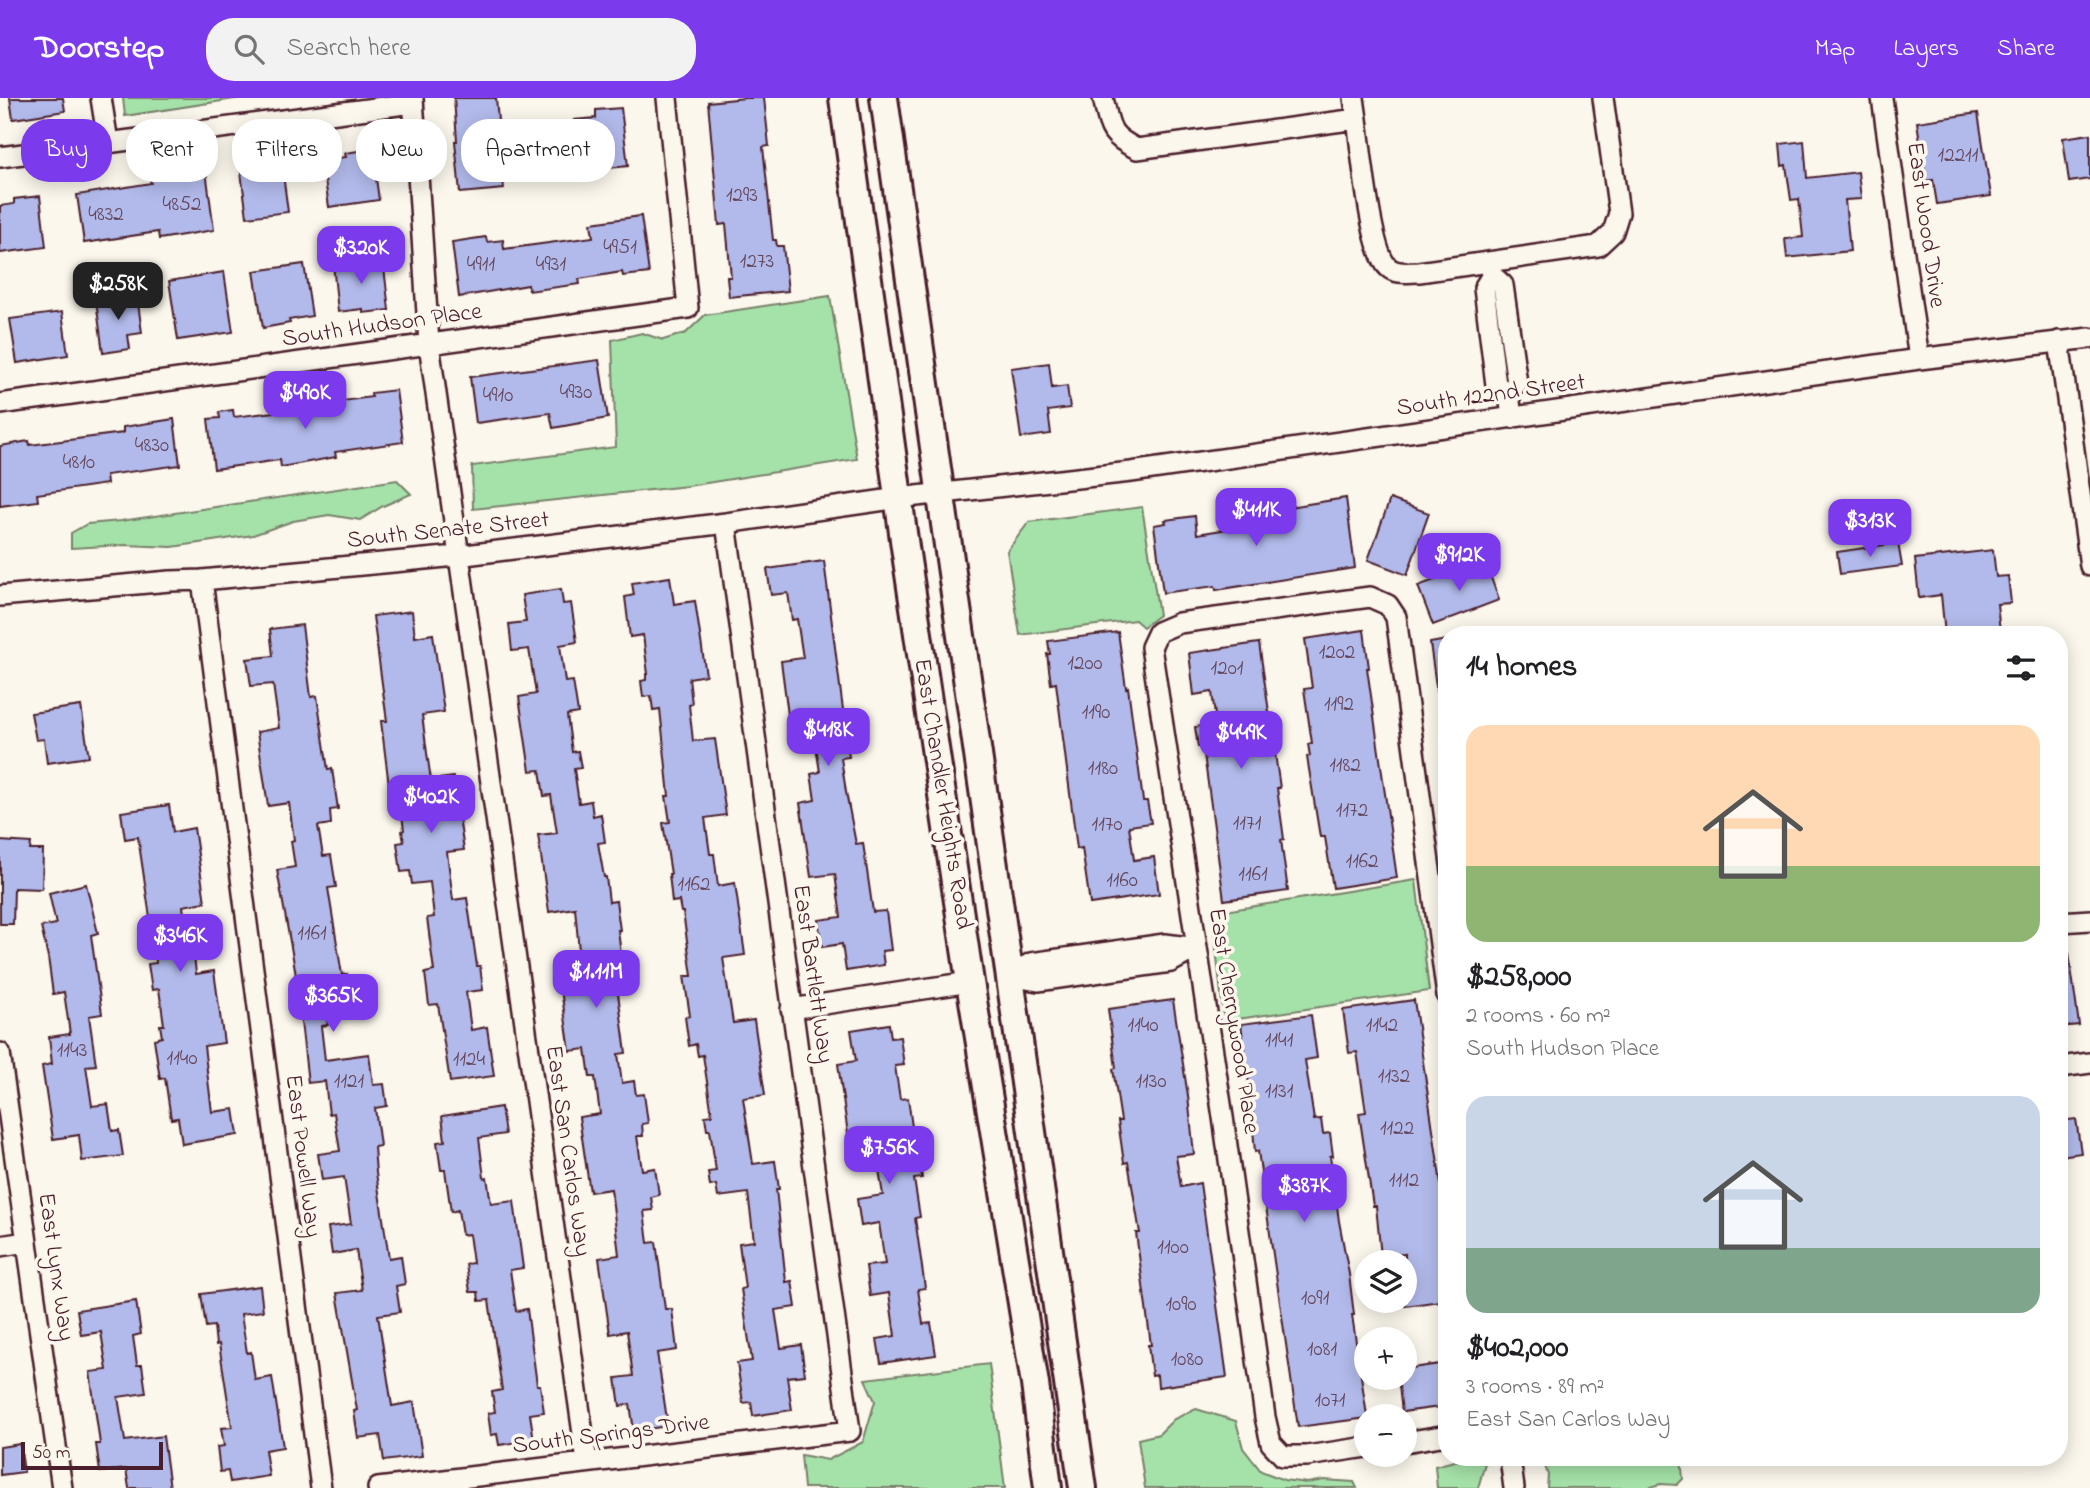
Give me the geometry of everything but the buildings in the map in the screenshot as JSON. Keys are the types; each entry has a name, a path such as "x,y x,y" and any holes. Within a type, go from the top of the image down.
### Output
{"main road":[{"name":"East Chandler Heights Road","path":"843,98 970,982 1035,1384 1048,1488"},
{"name":"East Chandler Heights Road","path":"884,98 1083,1488"},
{"path":"970,982 1009,975"}],"street":[{"path":"102,98 105,119"},
{"name":"South Hudson Place","path":"0,404 688,308 667,98"},
{"path":"1104,98 1110,129 1121,141 1137,149 1357,119"},
{"path":"1354,98 1375,240 1387,267 1398,272 1490,269 1598,246 1613,232 1619,213 1603,98"},
{"name":"East Wood Drive","path":"1882,98 1919,359"},
{"path":"112,141 413,100"},
{"name":"East San Carlos Way","path":"413,100 429,344 587,1462"},
{"path":"0,157 21,154"},
{"path":"1490,269 1503,285 1517,383 1509,393 1512,418"},
{"path":"1490,269 1484,288 1496,385 1509,393"},
{"path":"1489,332 1509,330"},
{"name":"South 122nd Street","path":"899,498 1131,472 1919,359 2090,338"},
{"path":"2059,341 2090,566"},
{"name":"South Senate Street","path":"0,596 457,556 726,523 899,498"},
{"name":"East Bartlett Way","path":"726,523 850,1431"},
{"name":"East Powell Way","path":"202,580 321,1488"},
{"name":"East Cherrywood Place","path":"1354,1449 1307,1457 1283,1456 1271,1443 1152,647 1158,632 1179,623 1370,597 1388,605 1396,617 1438,929"},
{"path":"2068,921 2090,920"},
{"path":"1009,975 1031,963 1105,962 1165,944 1197,948"},
{"path":"791,1009 970,982"},
{"name":"East Lynx Way","path":"0,1053 62,1488"},
{"path":"2068,1066 2090,1063"},
{"path":"0,1246 26,1242"},
{"name":"South Springs Drive","path":"378,1488 850,1431"},
{"path":"1417,1440 1438,1436"},
{"path":"1511,1466 1514,1488"}],"green space":[{"path":"123,98 241,98 125,116"},
{"path":"830,296 857,459 688,486 473,509 472,466 616,447 612,340 642,333 663,340 686,333 705,315"},
{"path":"397,480 411,494 360,520 329,515 293,521 253,535 172,547 126,545 71,548 71,533 87,524"},
{"path":"1142,507 1159,615 1143,627 1135,620 1020,635 1007,551 1029,522"},
{"path":"1416,880 1429,991 1224,1021 1212,913"},
{"path":"989,1364 1005,1488 804,1488 801,1455 828,1460 863,1442 875,1401 865,1379"},
{"path":"1196,1409 1236,1421 1243,1448 1261,1471 1284,1480 1307,1483 1324,1480 1354,1482 1357,1488 1145,1488 1138,1439 1159,1434 1174,1419"},
{"path":"1435,1466 1484,1466 1478,1488 1437,1488"},
{"path":"1545,1466 1682,1466 1683,1479 1677,1485 1661,1484 1648,1488 1547,1488 1548,1475"}]}
